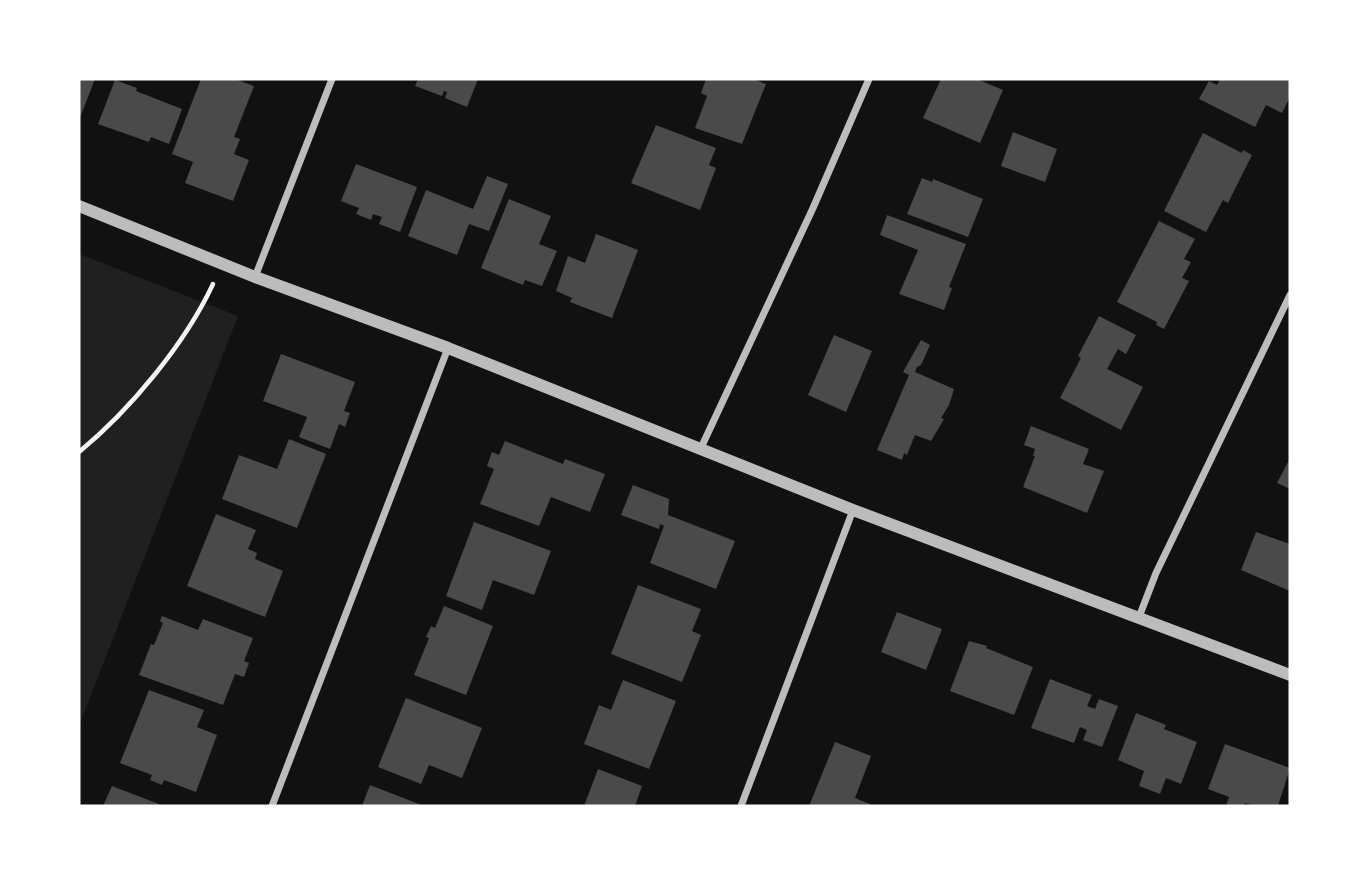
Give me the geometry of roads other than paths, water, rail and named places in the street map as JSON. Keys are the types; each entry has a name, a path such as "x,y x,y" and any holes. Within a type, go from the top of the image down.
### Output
{"street":[{"path":"255,277 332,79"},
{"path":"700,450 813,208 869,79"},
{"path":"79,206 255,277 448,348 853,510 1290,675"},
{"path":"1139,617 1156,573 1290,295"},
{"path":"272,806 448,348"},
{"path":"741,806 853,510"}]}
